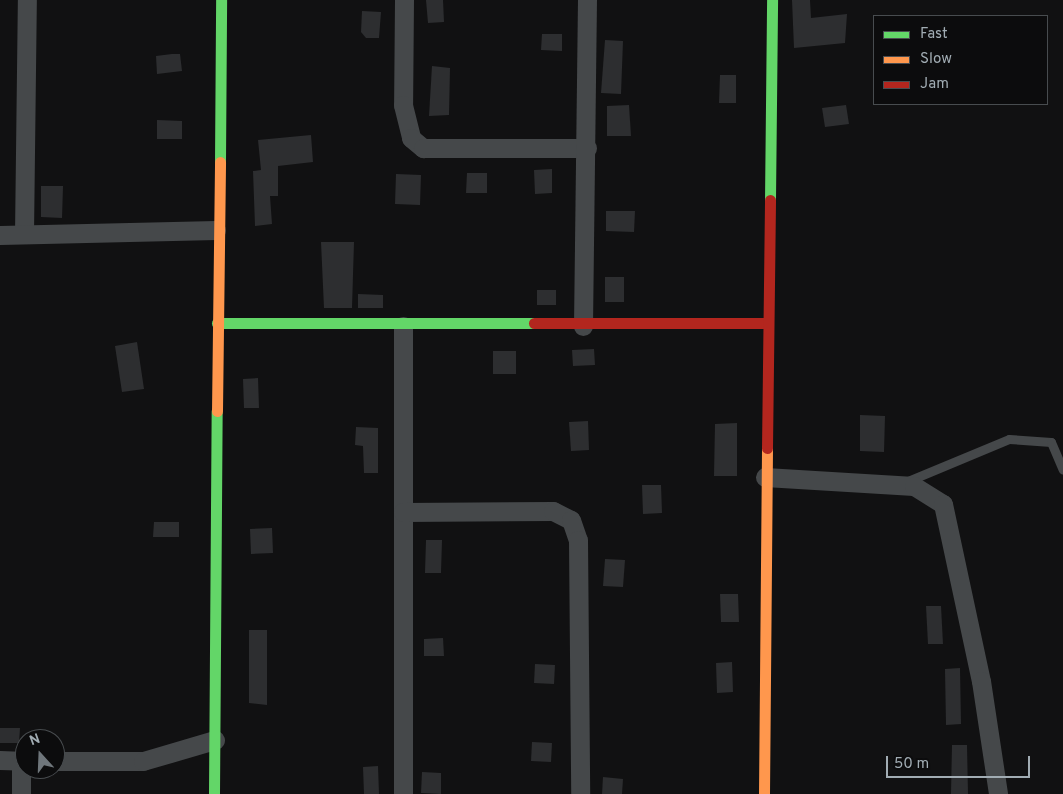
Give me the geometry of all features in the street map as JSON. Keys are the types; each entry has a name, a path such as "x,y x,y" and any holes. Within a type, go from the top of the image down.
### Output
{"street":[{"path":"24,234 27,0"},
{"path":"214,794 216,230 221,0"},
{"path":"404,0 403,105 411,138 423,148 587,148"},
{"path":"583,326 587,148 587,0"},
{"path":"764,794 766,323 772,0"},
{"path":"0,235 216,230"},
{"path":"217,323 402,326 766,323"},
{"path":"402,326 403,794"},
{"path":"765,477 901,484 932,493 943,504 981,681 998,794"},
{"path":"403,512 553,511 571,520 578,540 580,794"},
{"path":"65,761 144,760 215,740"},
{"path":"0,760 15,760"},
{"path":"21,794 22,779"}],"lane":[{"path":"901,484 1010,439 1050,442 1063,470"}],"building":[{"path":"426,0 443,0 444,22 428,23"},
{"path":"792,0 810,0 811,18 847,14 845,43 794,48"},
{"path":"362,11 381,12 379,38 366,38 361,32"},
{"path":"542,34 562,34 562,51 541,50"},
{"path":"605,40 623,41 621,94 601,93"},
{"path":"180,54 182,71 157,74 156,56"},
{"path":"432,66 450,68 449,115 429,116"},
{"path":"720,75 736,75 736,103 719,103"},
{"path":"629,105 631,136 607,136 607,106"},
{"path":"846,105 849,124 825,127 822,108"},
{"path":"157,120 182,121 182,139 157,139"},
{"path":"311,135 313,162 278,166 278,196 270,196 272,224 255,226 253,171 261,170 258,140"},
{"path":"552,169 552,193 535,194 534,170"},
{"path":"467,173 487,173 487,193 466,193"},
{"path":"396,174 421,175 420,205 395,204"},
{"path":"41,186 63,186 62,218 41,217"},
{"path":"606,211 635,211 634,232 606,231"},
{"path":"321,242 354,242 352,308 324,308"},
{"path":"605,277 624,277 624,302 605,302"},
{"path":"537,290 556,290 556,305 537,305"},
{"path":"358,294 383,295 383,308 358,308"},
{"path":"137,342 144,389 122,392 115,346"},
{"path":"594,349 595,365 573,366 572,350"},
{"path":"493,351 516,351 516,374 493,374"},
{"path":"258,378 259,408 244,408 243,379"},
{"path":"860,415 885,416 884,452 860,451"},
{"path":"588,421 589,450 571,451 569,422"},
{"path":"737,423 737,476 714,476 715,424"},
{"path":"356,427 378,428 378,473 364,473 363,446 355,445"},
{"path":"642,485 661,485 662,513 643,514"},
{"path":"154,522 179,522 179,537 153,537"},
{"path":"272,528 273,553 251,554 250,529"},
{"path":"426,540 442,540 441,573 425,573"},
{"path":"605,559 625,560 623,587 603,586"},
{"path":"720,594 738,594 739,622 721,622"},
{"path":"926,606 941,606 943,644 928,644"},
{"path":"249,630 267,630 267,705 249,703"},
{"path":"443,638 444,656 424,656 424,639"},
{"path":"732,662 733,692 717,693 716,663"},
{"path":"535,664 555,665 554,684 534,683"},
{"path":"960,668 961,724 946,725 945,669"},
{"path":"0,728 20,728 15,729 15,743 0,743"},
{"path":"532,742 552,743 551,762 531,761"},
{"path":"952,745 967,745 968,794 951,794"},
{"path":"378,766 379,794 364,794 363,767"},
{"path":"422,772 441,773 441,794 421,793"},
{"path":"603,777 623,779 622,794 602,794"}],"traffic: fast":[{"path":"220,162 221,0"},
{"path":"770,200 772,0"},
{"path":"217,323 534,323"},
{"path":"214,794 217,411"}],"traffic: slow":[{"path":"217,411 220,162"},
{"path":"764,794 767,448"}],"traffic: jam":[{"path":"767,448 770,200"},
{"path":"534,323 766,323"}]}
